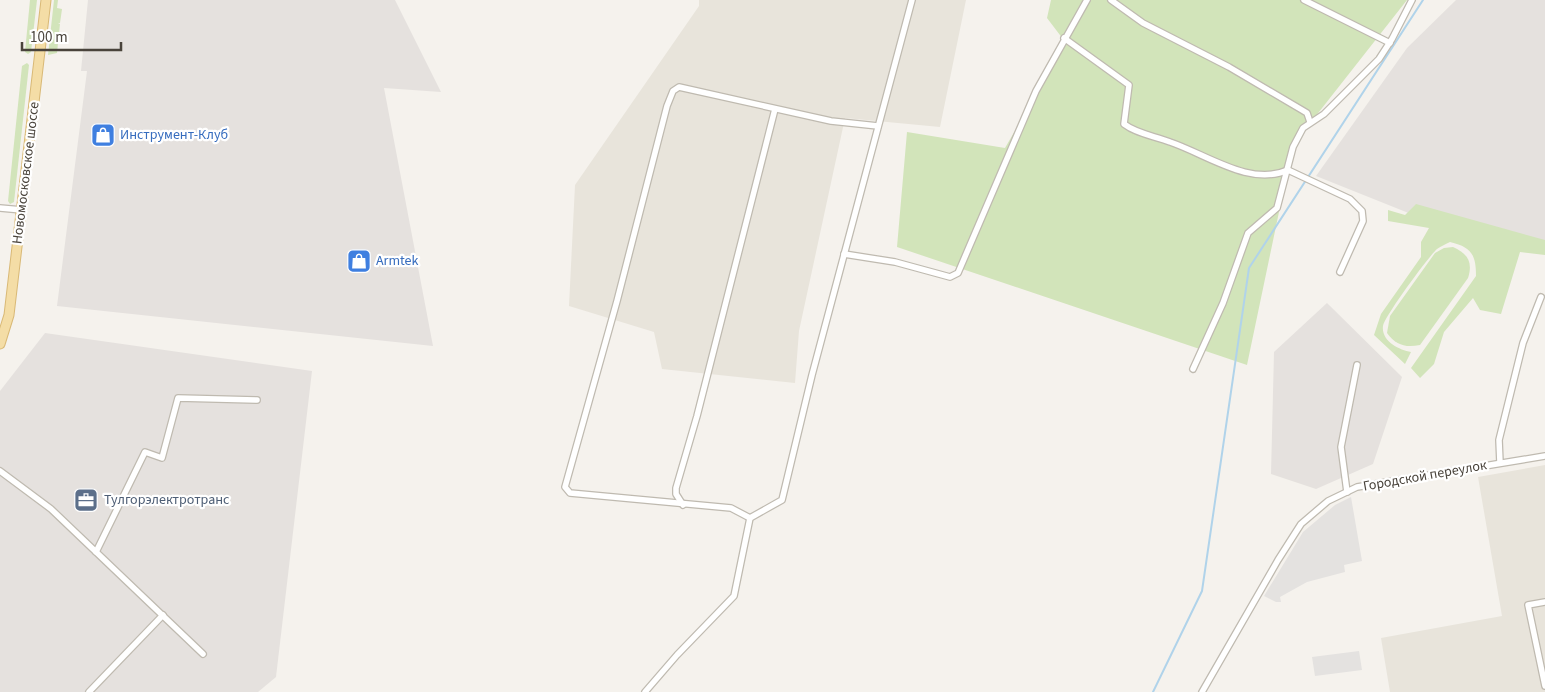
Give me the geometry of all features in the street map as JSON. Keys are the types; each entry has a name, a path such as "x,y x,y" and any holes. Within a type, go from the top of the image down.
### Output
{"main road":[{"name":"Новомосковское шоссе","path":"0,344 8,322 46,0"}],"street":[{"path":"645,692 677,655 734,596 750,518 782,500 844,254 912,0"},
{"path":"844,254 895,262 950,277 958,274 1016,135 1064,38 1086,0"},
{"path":"1111,0 1144,23 1229,67 1307,113 1310,122"},
{"path":"1304,0 1390,43"},
{"path":"1193,369 1223,302 1248,233 1277,208 1293,147 1303,128 1324,114 1379,59 1390,43 1412,0"},
{"path":"1064,38 1129,84 1129,98 1124,124 1131,129 1172,142 1222,164 1243,170 1275,175 1288,170 1350,199 1362,211 1362,221 1340,272"},
{"path":"750,518 731,508 570,493 565,487 671,94 679,87 850,124 878,126"},
{"path":"683,505 676,494 676,488 697,416 775,108"},
{"path":"0,208 22,210"},
{"path":"1500,463 1499,440 1525,336 1541,296"},
{"path":"1347,492 1341,447 1357,365"},
{"path":"96,552 145,452 162,458 178,398 257,400"},
{"name":"Городской переулок","path":"1202,692 1278,560 1301,524 1328,501 1357,487 1545,456"},
{"path":"0,471 51,509 203,654"},
{"path":"1545,602 1528,605 1545,684"},
{"path":"89,692 163,615"}],"shaded area":[{"path":"88,0 395,0 441,92 384,88 433,346 57,306 87,71 81,71"},
{"path":"699,0 966,0 940,127 845,118 799,331 795,383 662,369 654,332 569,306 575,185 699,6"},
{"path":"1456,0 1545,0 1545,253 1411,214 1316,176 1407,48"},
{"path":"1327,303 1402,377 1373,464 1316,489 1271,474 1274,352"},
{"path":"45,333 312,371 276,677 258,692 0,692 0,391"},
{"path":"1545,465 1545,692 1390,692 1381,638 1502,616 1478,477"},
{"path":"1351,497 1362,561 1344,565 1345,572 1307,582 1280,597 1281,602 1276,602 1264,596 1303,532 1335,505"},
{"path":"1359,651 1362,670 1315,676 1312,657"}],"green space":[{"path":"30,0 37,0 31,52 28,54 25,52"},
{"path":"54,0 58,0 57,8 62,9 60,23 58,24 60,24 57,53 48,55"},
{"path":"1051,0 1407,0 1293,145 1247,365 897,247 907,132 1005,148 1066,43 1047,18"},
{"path":"27,63 29,65 14,202 10,204 8,201 22,66"},
{"path":"1416,204 1545,240 1545,255 1520,252 1501,314 1480,310 1473,298 1444,332 1434,364 1420,378 1411,368 1476,276 1475,262 1467,249 1450,242 1440,247 1432,254 1407,287 1383,326 1385,336 1392,344 1411,352 1405,364 1374,335 1381,314 1421,257 1421,242 1429,228 1388,221 1388,210 1405,215"},
{"path":"1453,247 1468,259 1470,267 1468,278 1420,345 1405,346 1397,343 1387,333 1390,316 1435,253 1444,248"}],"waterway":[{"path":"1153,692 1202,591 1249,268 1423,0"}],"place":[{"name":"Инструмент-Клуб","path":"103,135"},
{"name":"Armtek","path":"359,261"},
{"name":"Тулгорэлектротранс","path":"86,500"}]}
